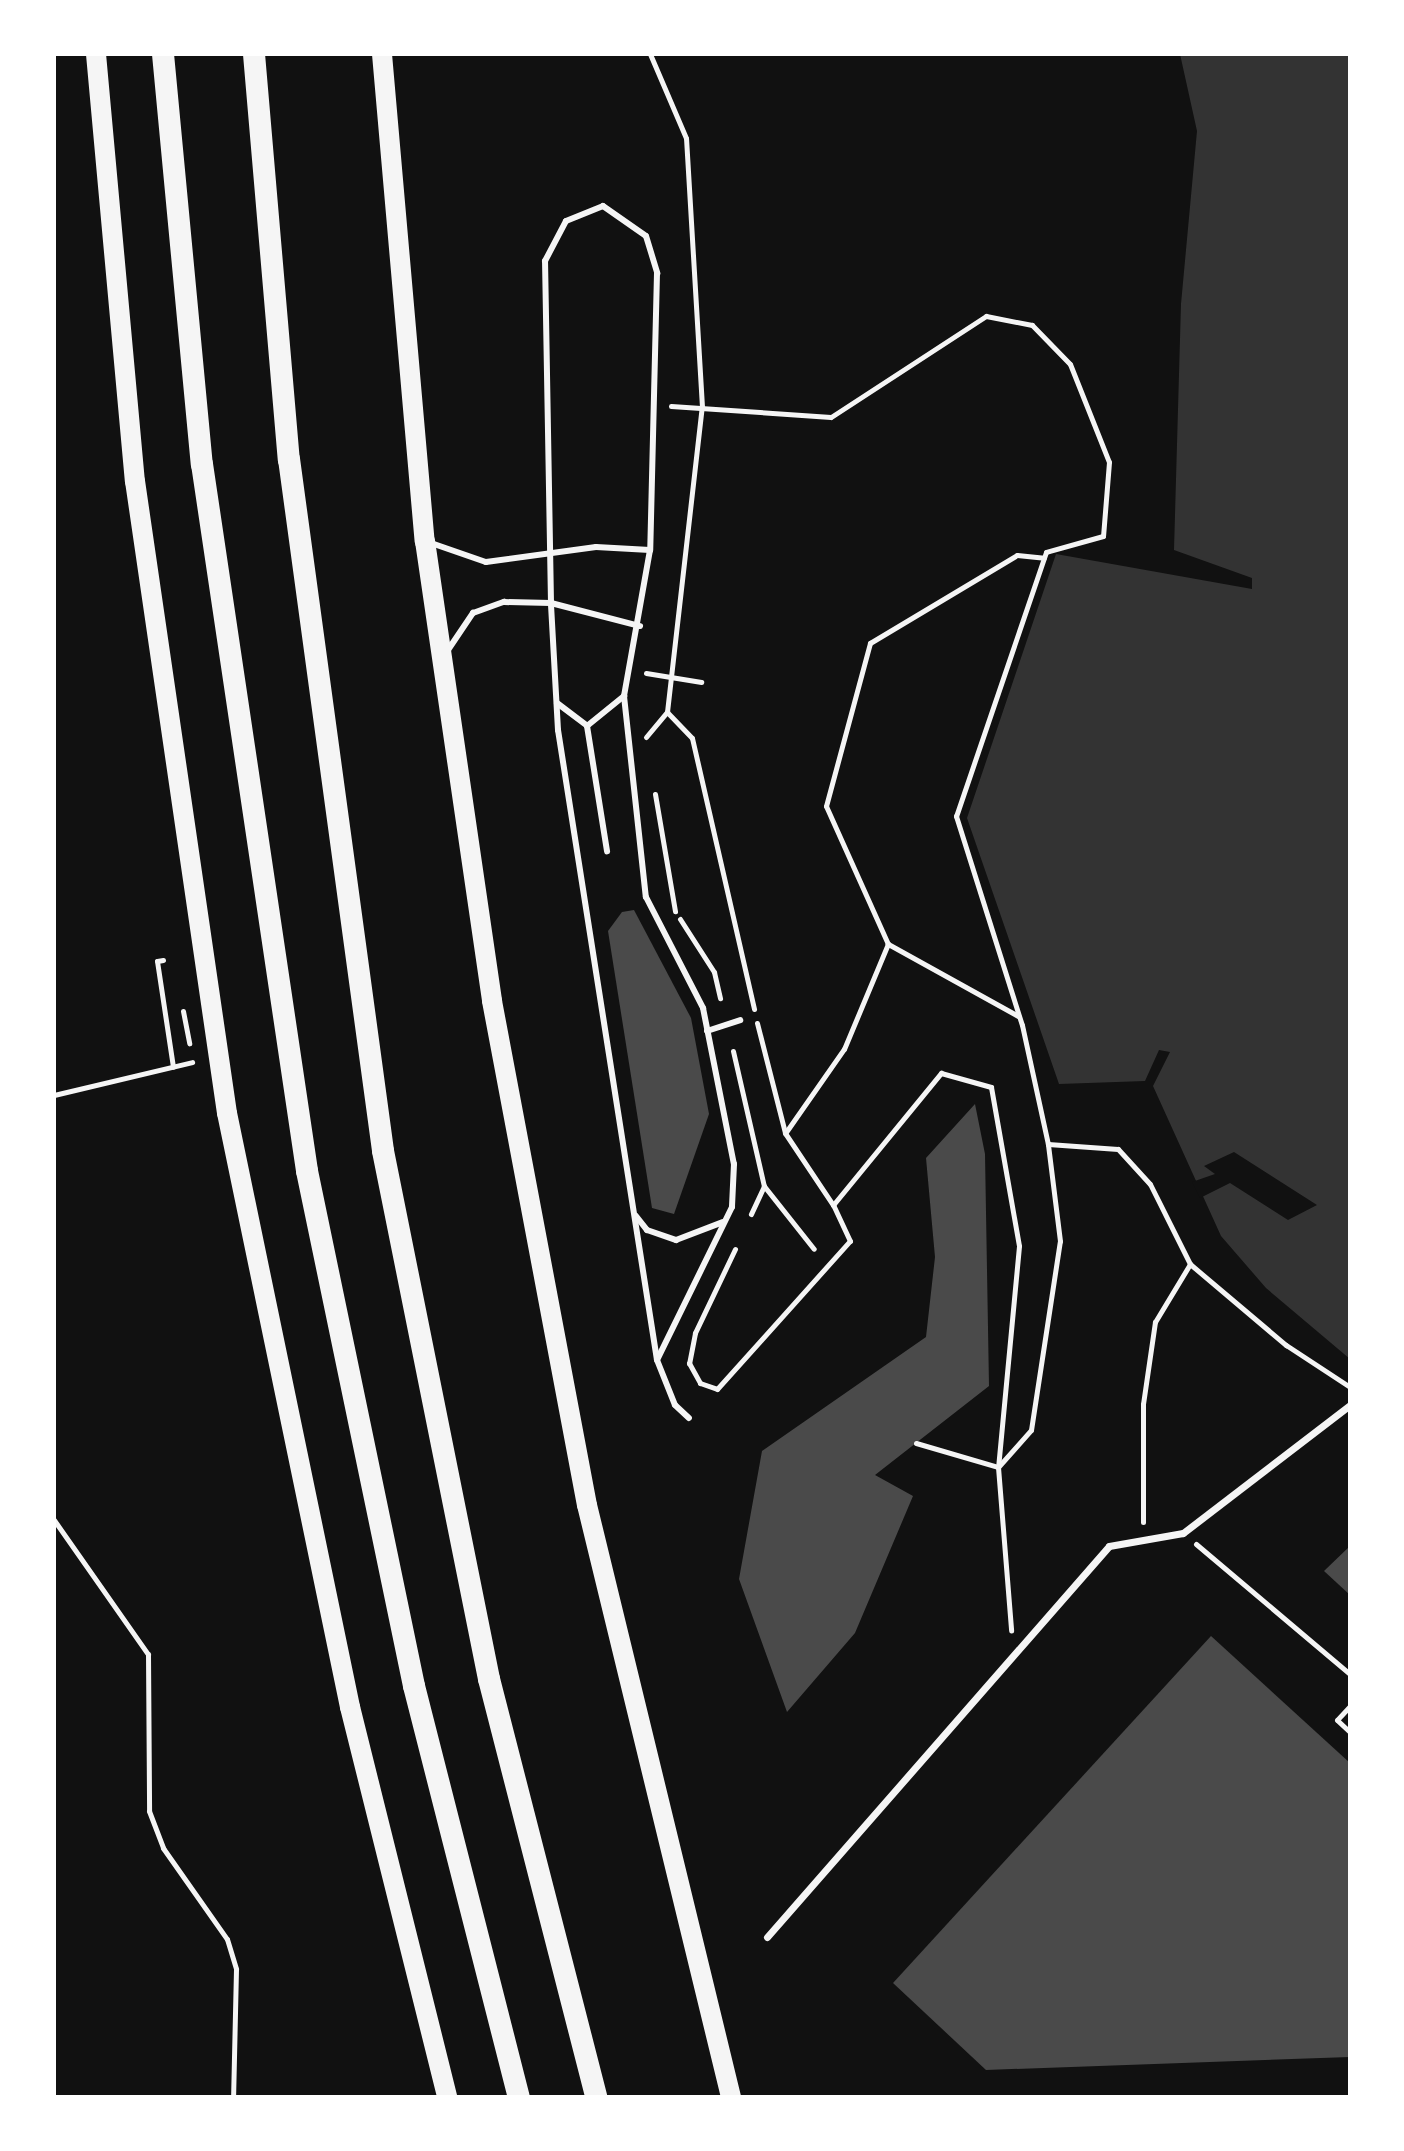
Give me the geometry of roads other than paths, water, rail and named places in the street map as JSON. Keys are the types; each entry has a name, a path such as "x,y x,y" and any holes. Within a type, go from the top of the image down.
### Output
{"highway":[{"path":"163,54 202,464 307,1171 414,1686 519,2097"},
{"path":"256,54 256,93 289,459 383,1151 489,1679 596,2097"}],"main road":[{"path":"96,54 135,481 227,1113 343,1677 447,2097"},
{"path":"382,54 425,541 440,668 492,1001 587,1505 731,2097"}],"street":[{"path":"767,1937 1013,1652 1109,1546 1183,1533 1350,1405"}],"lane":[{"path":"657,1360 726,1220 734,1164 707,1031 646,897 624,696 633,671 650,550 658,405 657,273 646,236 603,206 578,212 554,235 544,276 548,553 557,703 657,1360 675,1405 689,1418"},
{"path":"425,541 486,562 548,553 650,550"},
{"path":"440,668 459,629 480,609 551,603 640,626"},
{"path":"587,726 624,696"},
{"path":"557,703 587,726 607,851"},
{"path":"707,1031 740,1020"},
{"path":"636,1216 647,1230 676,1240 726,1220"}]}
